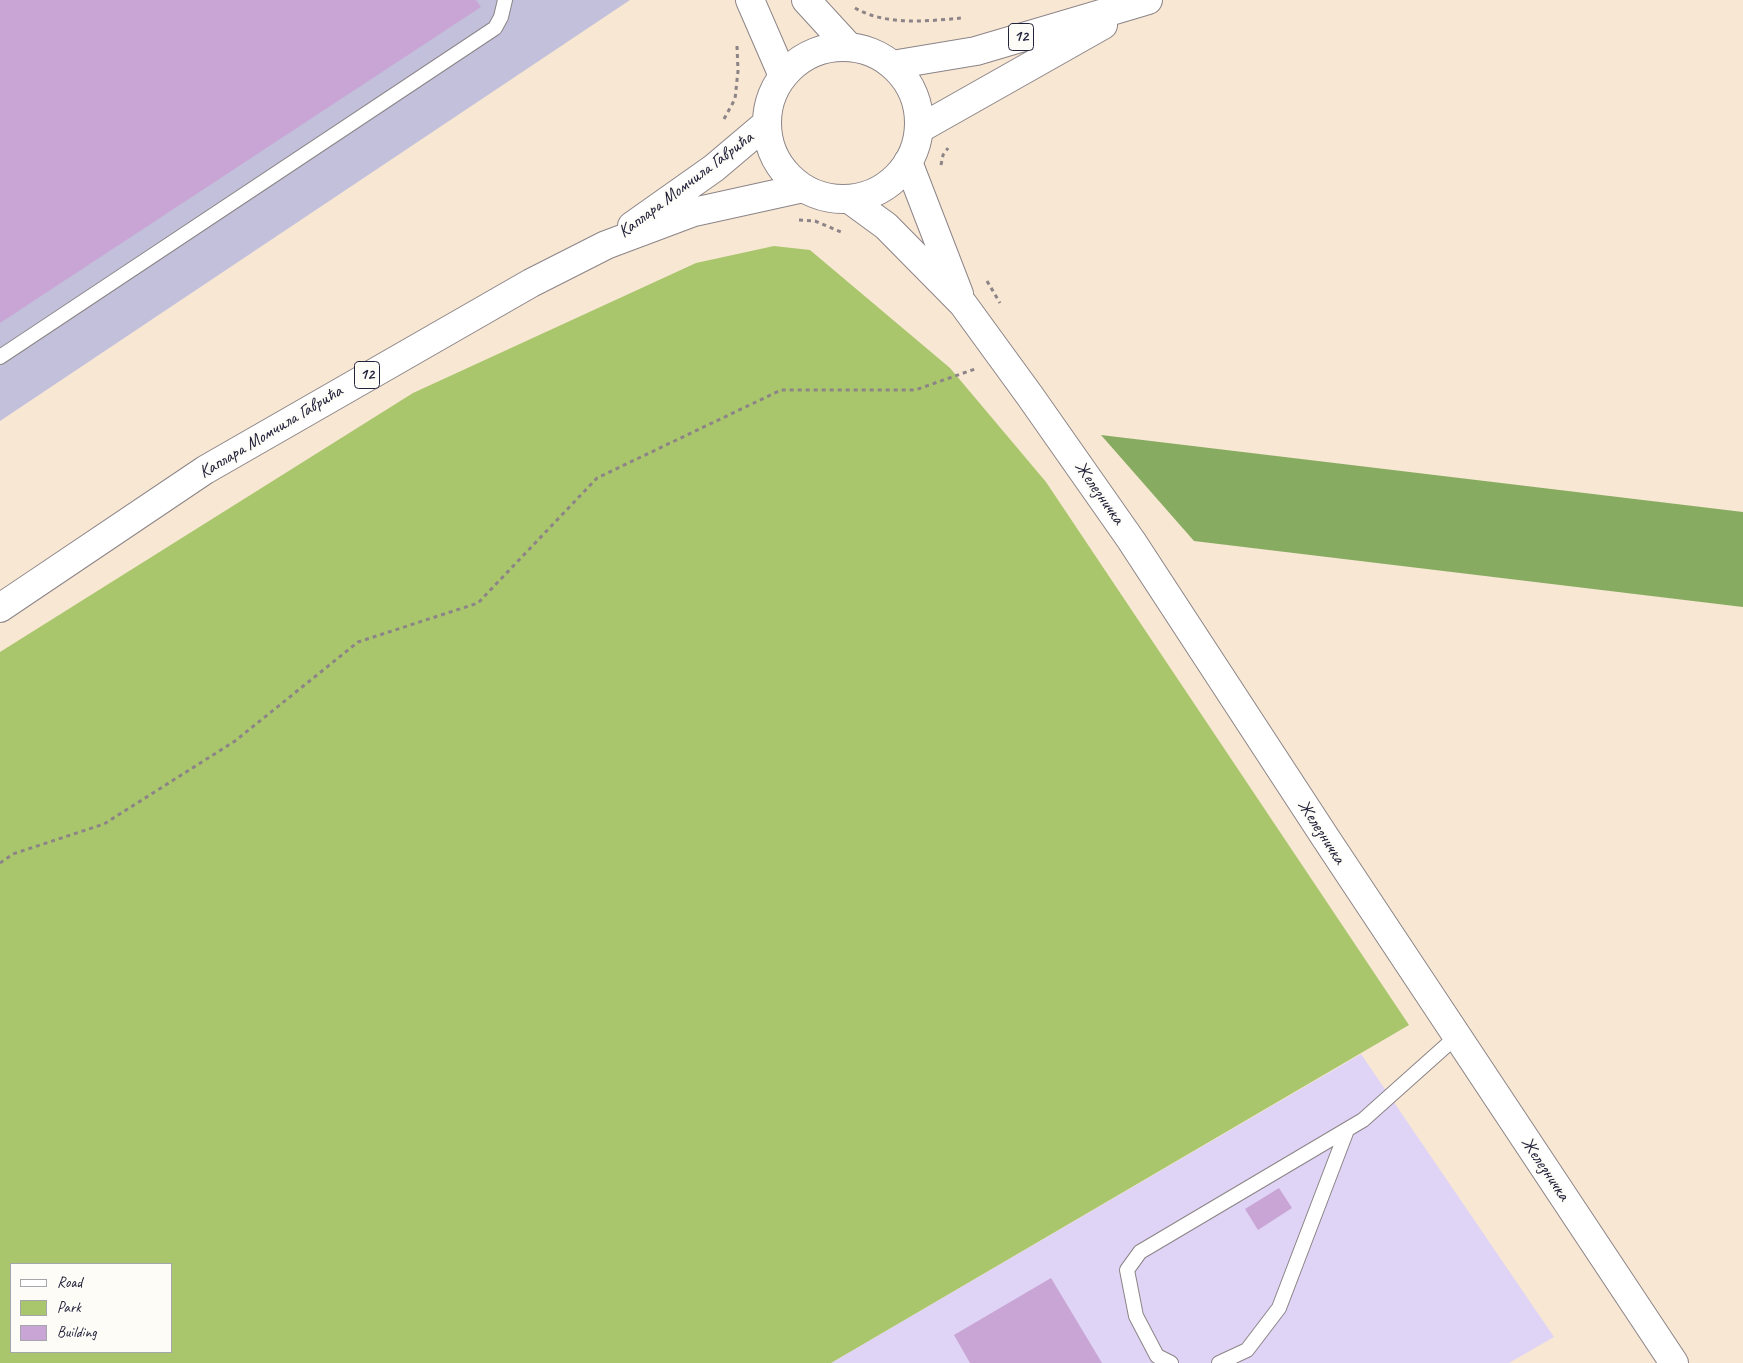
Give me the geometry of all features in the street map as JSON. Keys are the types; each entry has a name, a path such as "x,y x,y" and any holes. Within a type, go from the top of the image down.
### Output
{"main road":[{"path":"750,0 783,76"},
{"path":"806,0 849,47"},
{"name":"12","path":"892,65 976,51 1148,0"},
{"name":"12","path":"919,129 1148,0"},
{"path":"836,47 849,47 872,53 892,65 908,84 913,94 917,105 919,129 915,146 908,162 893,181 867,195 849,199 825,197 803,188 784,172 776,161 771,149 766,124 772,93 792,66 813,53 836,47"},
{"name":"Каплара Момчила Гаврића","path":"606,245 714,168 766,124"},
{"name":"Железничка","path":"908,162 963,304"},
{"name":"Каплара Момчила Гаврића","path":"0,608 205,470 531,282 606,245 694,212 803,188"},
{"name":"Железничка","path":"849,199 886,226 963,304 1004,359 1131,540 1325,837 1674,1363"}],"lane":[{"path":"0,356 495,28 501,17 505,0"},
{"path":"1171,1363 1157,1356 1136,1316 1127,1270 1140,1252 1364,1120 1457,1036"},
{"path":"1219,1363 1246,1350 1279,1308 1347,1130"}],"path":[{"path":"849,5 865,14 895,20 962,18"},
{"path":"722,123 735,99 738,72 737,44"},
{"path":"940,172 943,155 951,142"},
{"path":"792,220 815,221 842,232"},
{"path":"986,278 1000,301 1001,311"},
{"path":"0,863 13,854 104,824 236,741 358,642 478,604 597,478 781,390 915,390 1004,359"}],"shaded area":[{"path":"0,0 630,0 0,421"},
{"path":"1361,1054 1554,1337 1509,1363 831,1363"}],"green space":[{"path":"774,246 810,250 950,368 1046,482 1409,1025 831,1363 0,1363 0,652 413,393 696,263"},
{"path":"1101,435 1743,512 1743,607 1194,541"}],"building":[{"path":"0,0 476,0 481,7 0,323"},
{"path":"1279,1188 1292,1208 1258,1230 1245,1209"},
{"path":"1051,1278 1102,1363 970,1363 954,1335"}]}
